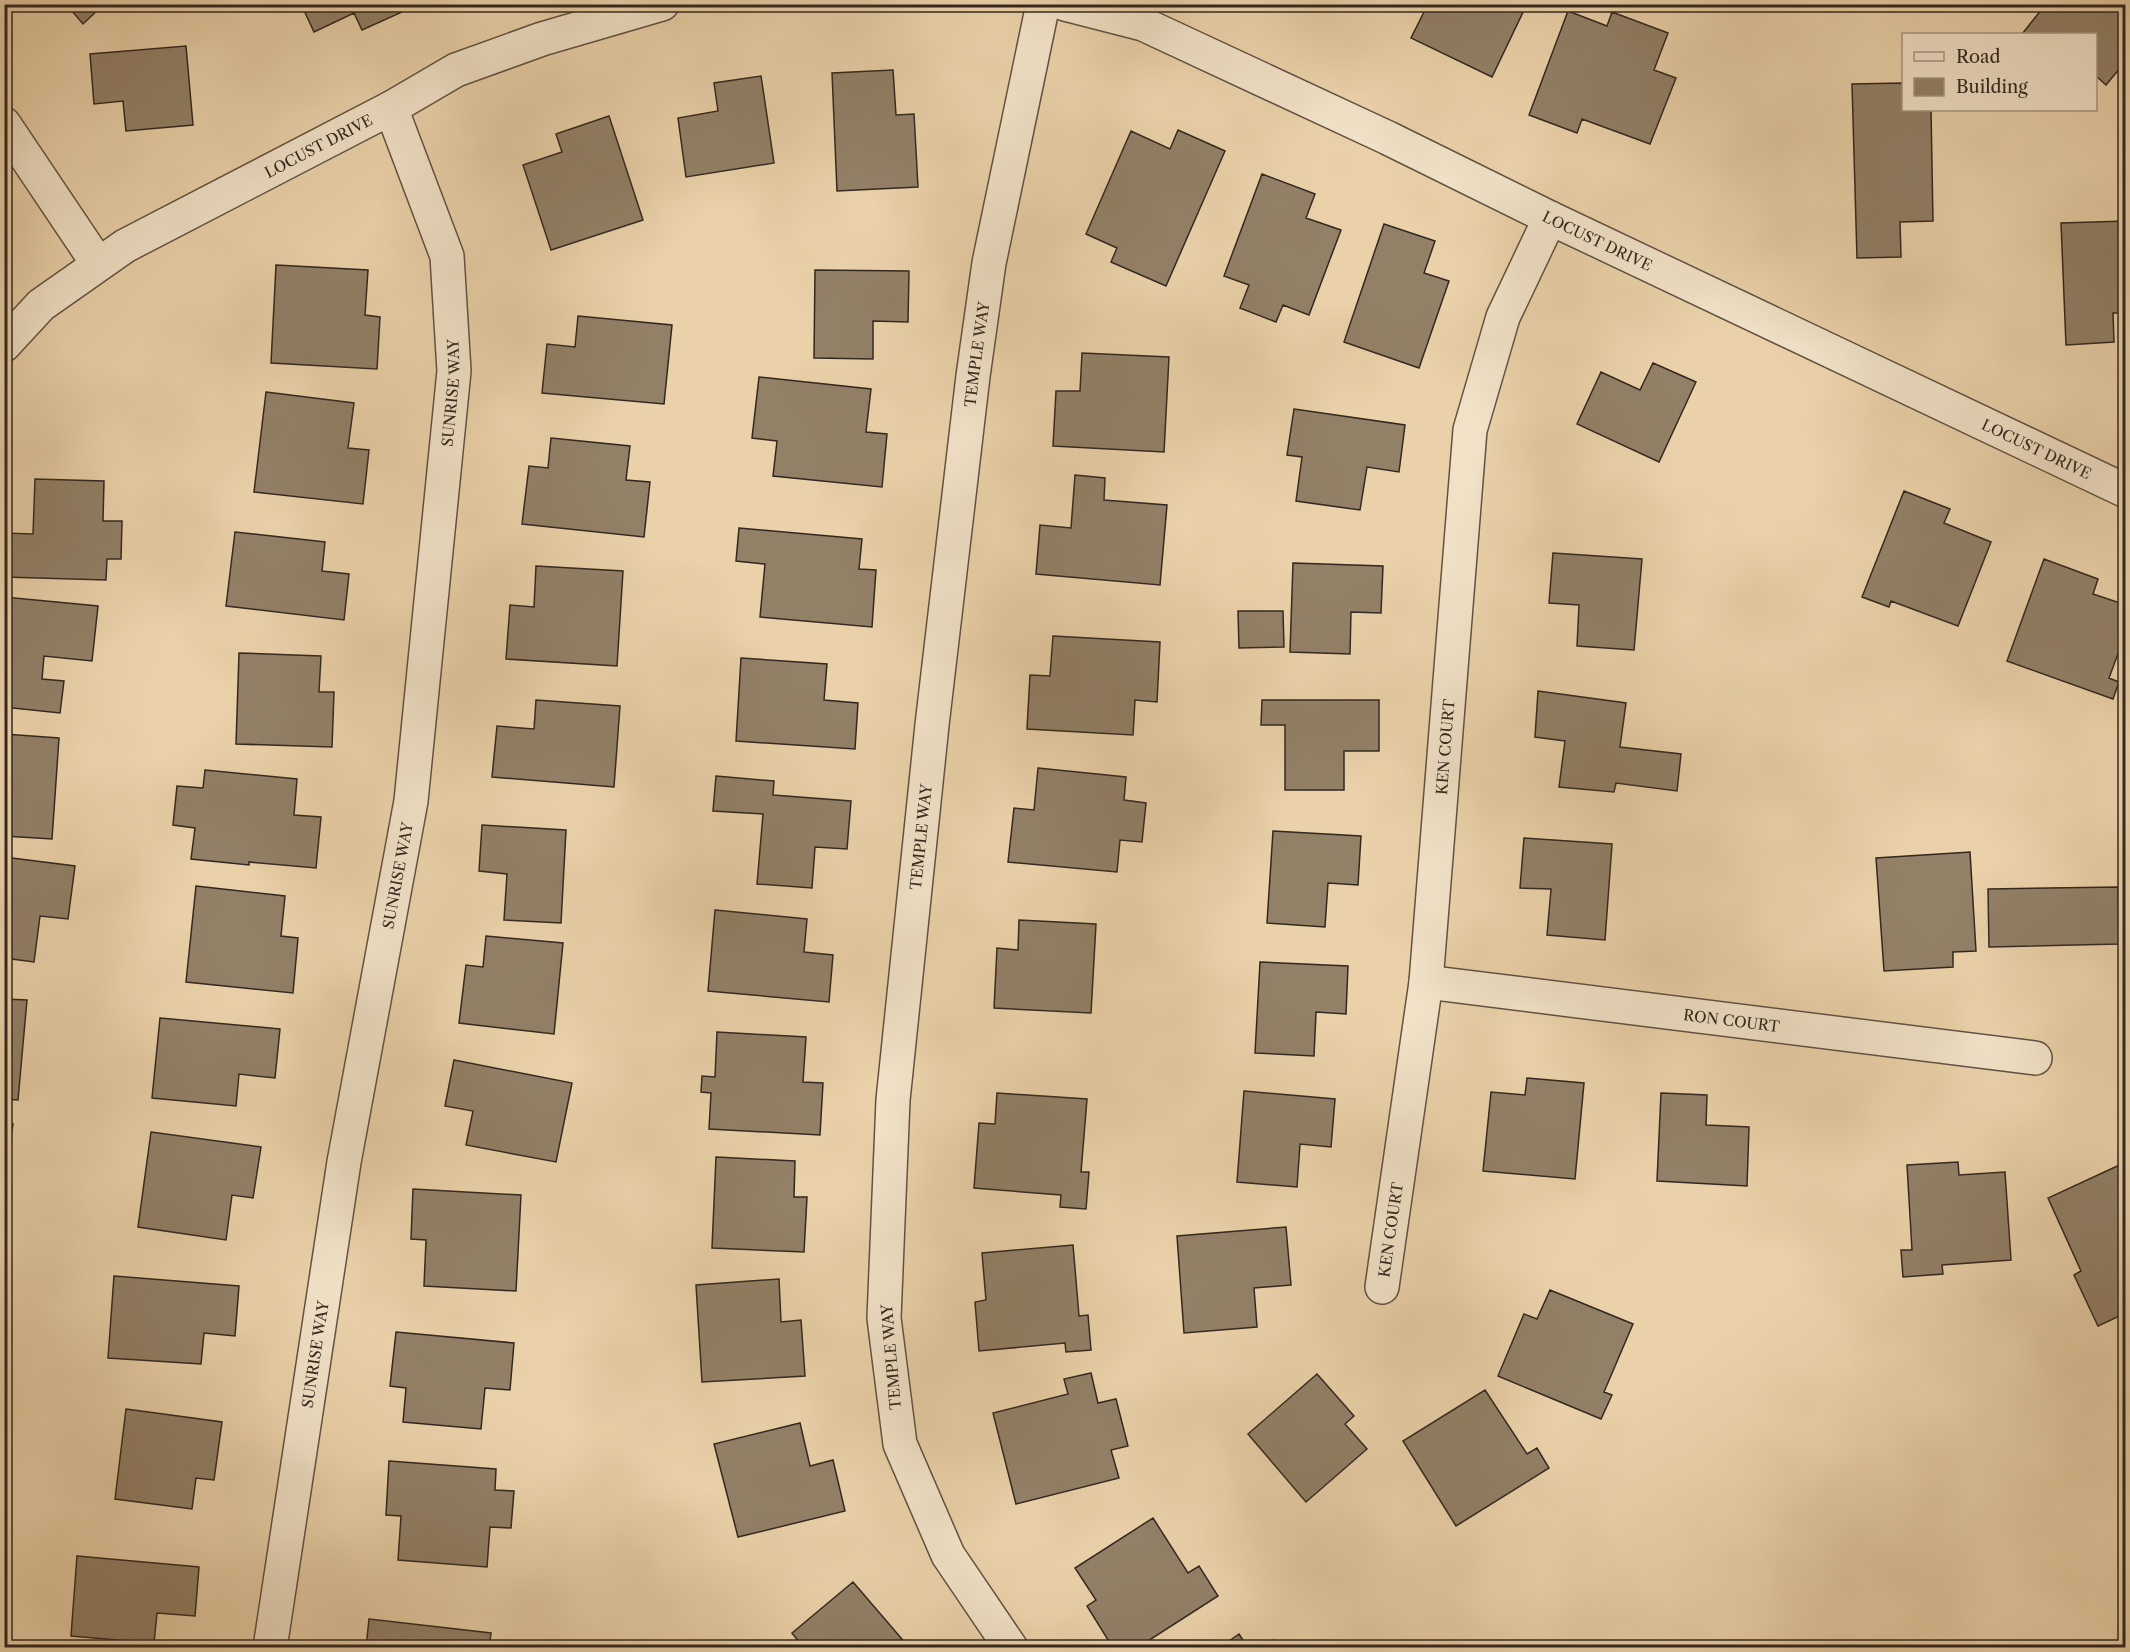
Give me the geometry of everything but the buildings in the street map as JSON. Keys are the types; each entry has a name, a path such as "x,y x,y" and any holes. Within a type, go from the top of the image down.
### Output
{"street":[{"name":"LOCUST DRIVE","path":"4,345 41,305 125,246 391,108 456,70 542,39 662,4"},
{"name":"TEMPLE WAY","path":"1011,1647 948,1555 900,1444 884,1318 893,1100 932,725 972,387 989,263 1043,4"},
{"name":"LOCUST DRIVE","path":"1065,4 1143,24 1388,138 1550,218 2126,491"},
{"name":"SUNRISE WAY","path":"270,1647 344,1162 411,801 454,371 447,256 391,108"},
{"path":"4,124 99,264"},
{"name":"KEN COURT","path":"1382,1287 1426,982 1470,430 1503,317 1550,218"},
{"name":"RON COURT","path":"1426,982 2035,1058"}]}
